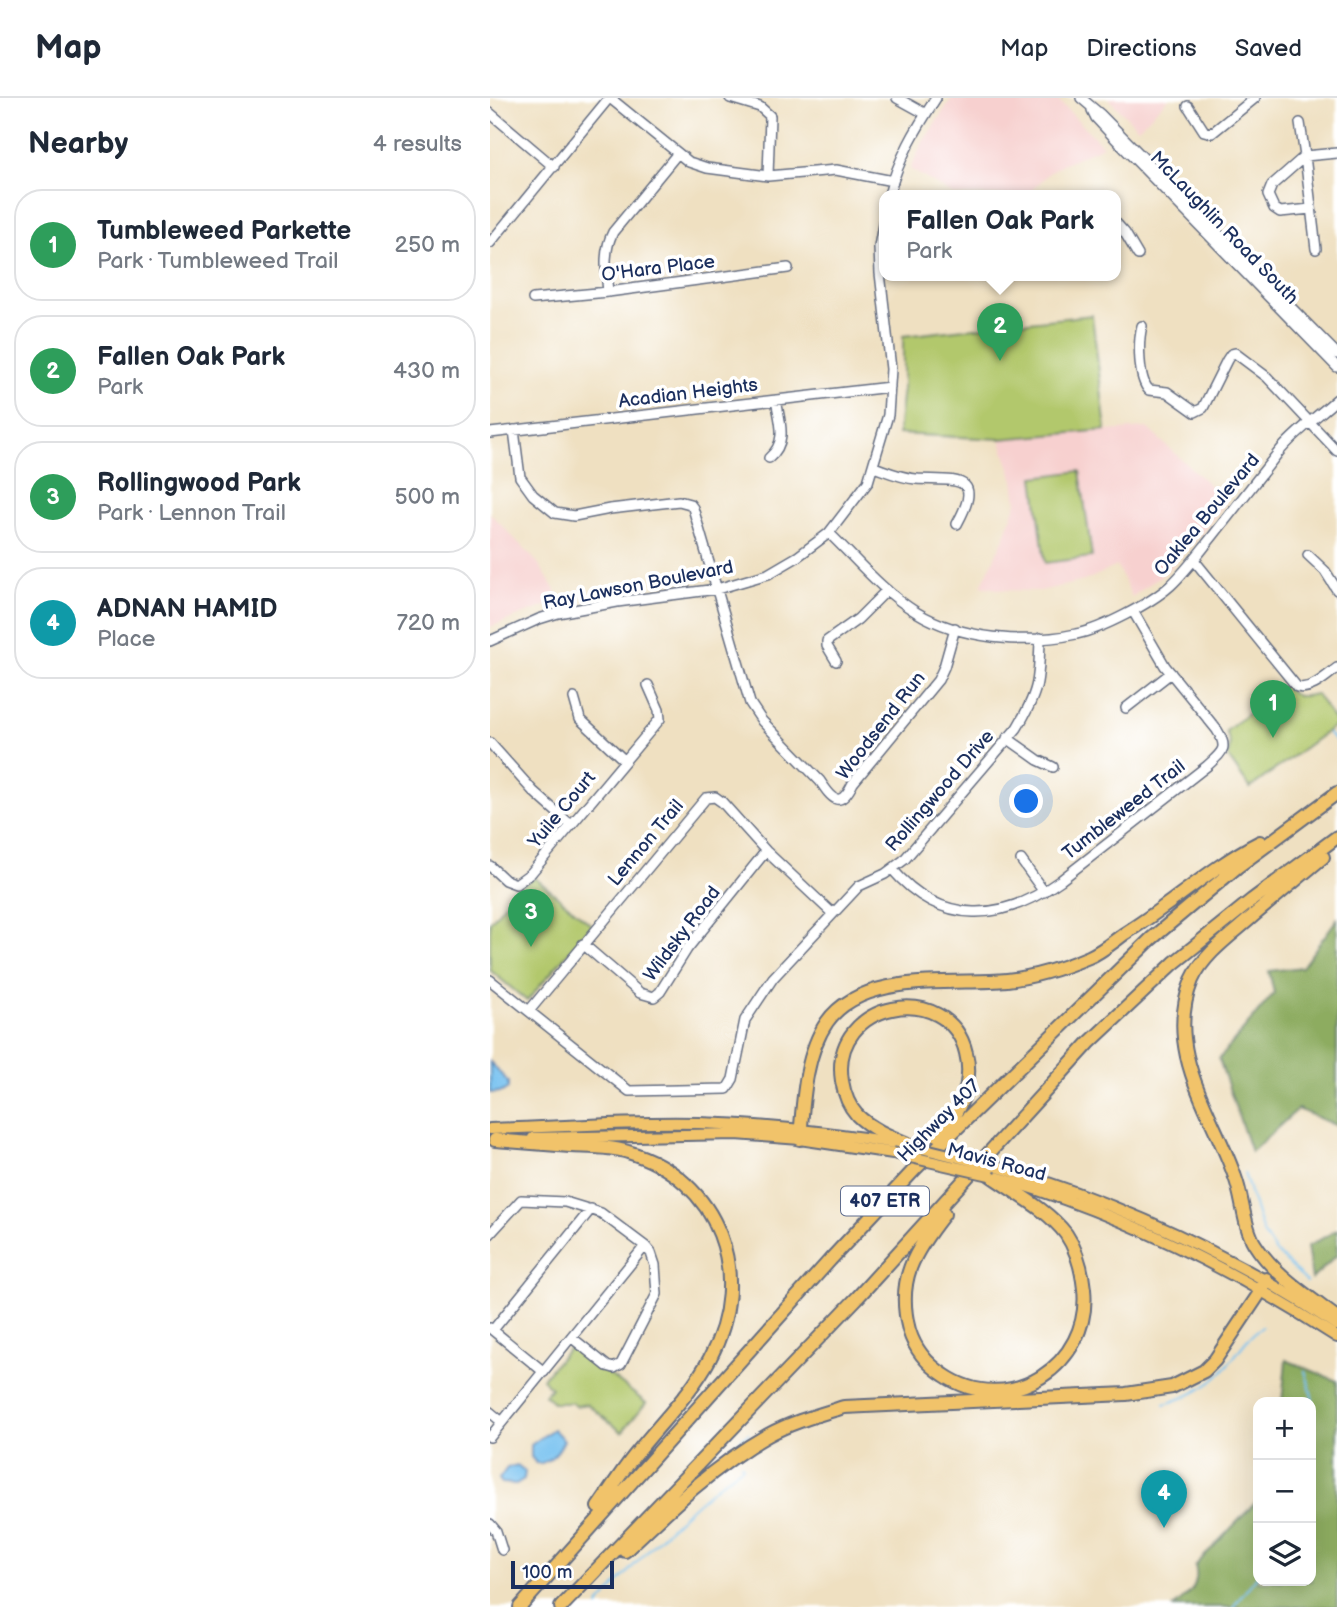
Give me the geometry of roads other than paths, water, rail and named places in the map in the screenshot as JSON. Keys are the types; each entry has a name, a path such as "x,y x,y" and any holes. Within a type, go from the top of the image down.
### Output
{"highway":[{"name":"Highway 407","path":"520,1607 916,1168 1151,939 1286,830 1337,793"},
{"path":"800,1134 810,1065 821,1034 828,1021 851,1001 877,989 905,984 1010,980 1045,973 1091,956 1229,858 1286,830"},
{"name":"407 ETR","path":"561,1607 847,1308 1089,1043 1165,972 1252,900 1337,837"},
{"path":"1337,844 1214,950 1193,978 1185,1005 1183,1039 1197,1090 1236,1179 1254,1242 1288,1280 1337,1318"},
{"path":"913,1146 880,1131 858,1115 844,1091 840,1068 844,1047 853,1031 866,1019 884,1010 904,1007 925,1009 942,1018 955,1031 966,1050 968,1064 968,1082 959,1109 921,1155 916,1168"},
{"path":"492,1136 626,1151 650,1159 679,1178 701,1200 720,1232 728,1260 730,1296 727,1314 723,1331 710,1358 693,1386 634,1456 569,1550"},
{"path":"965,1181 955,1200 921,1243 908,1272 904,1309 912,1339 920,1355 931,1367 964,1387 981,1391 1001,1391 1030,1385 1055,1368 1078,1334 1085,1299 1083,1278 1074,1248 1059,1226 994,1171"},
{"path":"591,1575 624,1552 665,1513 742,1452 769,1434 804,1419 844,1407 1125,1394 1172,1387 1204,1371 1215,1360 1263,1285"}],"main road":[{"name":"Mavis Road","path":"492,1136 800,1134 913,1146 994,1171"},
{"name":"Mavis Road","path":"800,1134 1045,1181 1170,1231 1232,1260 1337,1337"},
{"name":"Mavis Road","path":"1263,1285 1337,1325"}],"street":[{"path":"490,243 610,98 689,162 707,168 768,176 836,170 893,181"},
{"path":"730,98 760,107 770,116 768,176"},
{"path":"897,98 926,114"},
{"path":"890,190 914,131 936,98"},
{"name":"McLaughlin Road South","path":"1081,98 1124,148 1337,367"},
{"path":"1188,106 1204,131 1212,133 1255,98"},
{"name":"McLaughlin Road South","path":"1091,109 1100,114 1337,354"},
{"path":"490,113 554,167"},
{"path":"1300,122 1315,249"},
{"path":"608,292 608,240 678,153"},
{"path":"1311,209 1280,212 1274,208 1268,195 1272,185 1306,156 1337,153"},
{"path":"1121,229 1138,255"},
{"name":"O'Hara Place","path":"533,299 608,292 788,268"},
{"name":"Ray Lawson Boulevard","path":"490,641 539,619 569,611 717,589 768,574 829,533 868,482 884,434 890,387 884,281"},
{"path":"1142,326 1138,339 1144,384 1149,390 1167,392 1195,412 1199,411 1227,360 1235,353 1267,377 1337,451"},
{"name":"Acadian Heights","path":"490,433 890,387"},
{"name":"Oaklea Boulevard","path":"829,533 887,590 917,612 955,628 1002,638 1080,634 1133,611 1170,586 1194,560 1280,451 1337,399"},
{"path":"768,458 777,451 781,443 776,400"},
{"path":"514,430 520,477 533,495 555,513 574,516 679,501 690,504 717,589"},
{"path":"874,467 914,478 958,481 967,489 970,498 957,524"},
{"path":"1308,555 1325,571 1337,590"},
{"path":"1194,560 1297,687 1310,687 1337,668"},
{"name":"Woodsend Run","path":"717,589 750,703 762,721 820,780 826,793 833,798 848,794 853,783 938,680 955,628"},
{"path":"836,661 827,641 858,619 887,590"},
{"name":"Tumbleweed Trail","path":"892,869 934,903 964,913 986,913 1009,908 1044,892 1223,751 1224,741 1217,730 1171,673 1133,611"},
{"name":"Rollingwood Drive","path":"490,980 629,1091 727,1089 733,1079 745,1020 773,978 859,886 892,869 911,852 1017,728 1038,687 1040,638"},
{"path":"1126,708 1171,673"},
{"name":"Yuile Court","path":"490,866 505,880 516,884 522,882 660,719 648,685"},
{"path":"574,698 580,719 625,761"},
{"path":"1007,738 1053,767"},
{"path":"490,743 533,791 571,825"},
{"name":"Lennon Trail","path":"529,1011 706,798 715,797 722,802 766,851 832,913"},
{"name":"Wildsky Road","path":"583,944 640,993 654,997 660,992 687,948 766,851"},
{"path":"1021,860 1044,892"},
{"path":"490,1234 520,1200 565,1202 610,1217 645,1246 655,1265 657,1294 655,1303 621,1364 614,1368 607,1366 571,1337"},
{"path":"544,1372 491,1329 591,1209"},
{"path":"490,1437 645,1246"},
{"path":"490,1412 502,1422"},
{"path":"490,1524 496,1531 502,1550"}],"water":[{"path":"490,1062 508,1082 508,1088 502,1092 490,1093"},
{"path":"553,1429 564,1440 553,1456 545,1462 536,1463 531,1457 531,1445"},
{"path":"517,1465 525,1471 524,1479 516,1484 502,1483 499,1479 507,1468"}],"waterway":[{"path":"1328,733 1337,742"},
{"path":"1244,1173 1263,1233 1275,1251 1307,1282"},
{"path":"1165,1404 1193,1393 1212,1381 1262,1327"},
{"path":"1305,1371 1312,1397"},
{"path":"732,1452 729,1449 749,1433"},
{"path":"598,1606 666,1532 703,1497 743,1467 741,1464"},
{"path":"1233,1607 1253,1581"}],"place":[{"name":"Fallen Oak Park","path":"1000,361"},
{"name":"Tumbleweed Parkette","path":"1273,738"},
{"name":"Rollingwood Park","path":"531,947"},
{"name":"ADNAN HAMID","path":"1164,1528"}]}
